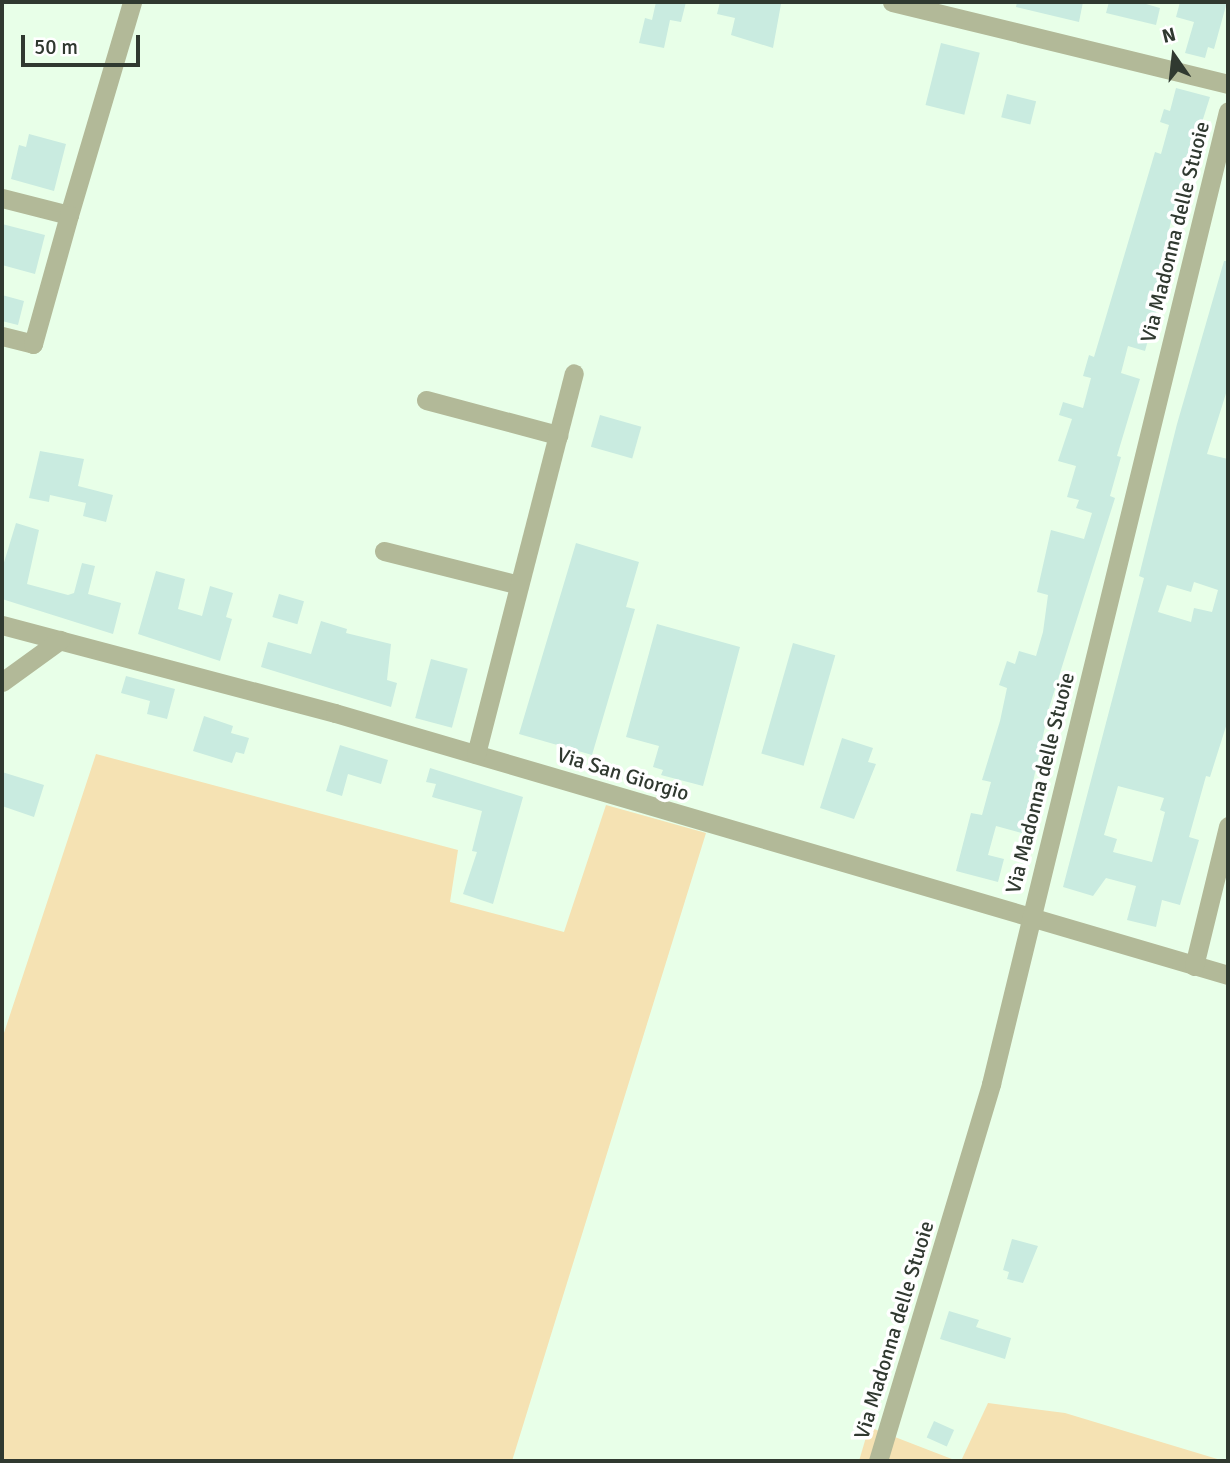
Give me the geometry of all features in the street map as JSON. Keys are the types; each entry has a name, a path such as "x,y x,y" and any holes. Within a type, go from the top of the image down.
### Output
{"street":[{"path":"2,336 33,344 132,2"},
{"path":"892,2 1228,84"},
{"name":"Via Madonna delle Stuoie","path":"878,1461 990,1084 1228,111"},
{"path":"2,198 69,215"},
{"path":"476,754 574,373"},
{"path":"426,400 558,435"},
{"path":"383,551 519,585"},
{"name":"Via San Giorgio","path":"2,625 476,754 1228,975"},
{"path":"2,682 60,640"},
{"path":"1194,966 1228,826"}],"shaded area":[{"path":"96,754 458,850 450,902 564,932 606,805 706,833 512,1461 2,1461 2,1039"},
{"path":"988,1403 1065,1413 1224,1461 961,1461"},
{"path":"869,1427 957,1461 859,1461"}],"building":[{"path":"656,2 686,2 681,22 670,20 664,48 639,43 645,18 652,20"},
{"path":"720,2 781,4 773,48 731,35 735,18 717,14"},
{"path":"1017,2 1083,2 1079,22 1016,7"},
{"path":"1109,2 1139,2 1160,8 1156,25 1106,13"},
{"path":"1180,2 1227,2 1214,49 1208,47 1205,58 1185,53 1194,22 1176,17"},
{"path":"941,43 980,53 964,115 926,105"},
{"path":"1176,88 1210,97 1172,217 1156,288 1162,290 1145,351 1128,346 1121,373 1140,379 1117,456 1121,457 1110,496 1115,498 1049,708 1022,833 996,826 988,855 1004,859 998,882 956,871 971,813 982,815 991,782 982,780 1007,688 999,685 1007,661 1015,664 1019,651 1036,656 1043,632 1048,595 1037,592 1051,530 1084,539 1092,513 1076,508 1079,500 1067,497 1076,466 1058,461 1072,419 1059,415 1063,402 1083,408 1091,378 1083,376 1089,355 1094,357 1155,152 1161,154 1169,125 1160,122 1164,109 1170,111"},
{"path":"1007,94 1036,101 1030,125 1001,117"},
{"path":"29,134 66,144 54,191 11,179 19,145 26,147"},
{"path":"2,224 45,235 35,274 2,265"},
{"path":"1224,261 1228,261 1228,387 1207,454 1228,459 1228,720 1210,777 1206,776 1189,837 1199,840 1180,905 1162,900 1156,927 1127,920 1136,886 1106,878 1093,896 1063,887 1144,578 1139,576 1177,424","holes":["1194,582 1218,590 1212,612 1194,608 1191,622 1158,612 1167,585 1191,592","1118,786 1164,798 1160,810 1165,812 1152,862 1113,852 1117,839 1104,835"]},
{"path":"2,295 24,301 18,325 2,321"},
{"path":"600,415 641,427 632,459 591,447"},
{"path":"40,451 84,459 78,486 113,495 106,522 83,516 86,503 50,495 49,502 29,498"},
{"path":"16,523 39,530 27,584 68,595 74,593 82,563 95,566 88,594 121,603 113,634 2,599 2,569"},
{"path":"576,543 639,562 626,607 635,609 592,755 519,734"},
{"path":"156,571 185,579 178,609 202,616 210,586 233,593 226,617 232,619 220,661 138,634"},
{"path":"279,594 304,601 297,624 272,617"},
{"path":"321,621 347,629 346,633 391,644 387,680 397,683 391,707 261,667 268,642 311,654"},
{"path":"657,624 740,647 703,786 661,775 663,770 653,767 659,746 626,737"},
{"path":"793,643 835,655 804,766 761,754"},
{"path":"431,659 468,669 452,728 415,718"},
{"path":"126,676 175,689 167,719 147,714 150,701 121,693"},
{"path":"204,716 233,726 231,733 249,738 244,754 236,752 232,763 193,751"},
{"path":"842,738 873,748 868,762 876,764 854,819 820,808"},
{"path":"340,745 388,760 381,784 348,774 342,796 326,791"},
{"path":"430,768 523,797 493,904 463,894 477,852 472,851 482,811 432,797 436,784 426,782"},
{"path":"2,772 44,785 34,817 2,806"},
{"path":"1012,1239 1038,1246 1023,1283 1007,1279 1009,1272 1003,1270"},
{"path":"949,1311 979,1320 976,1327 1011,1338 1005,1359 940,1339"},
{"path":"934,1421 954,1430 947,1446 927,1437"}]}
